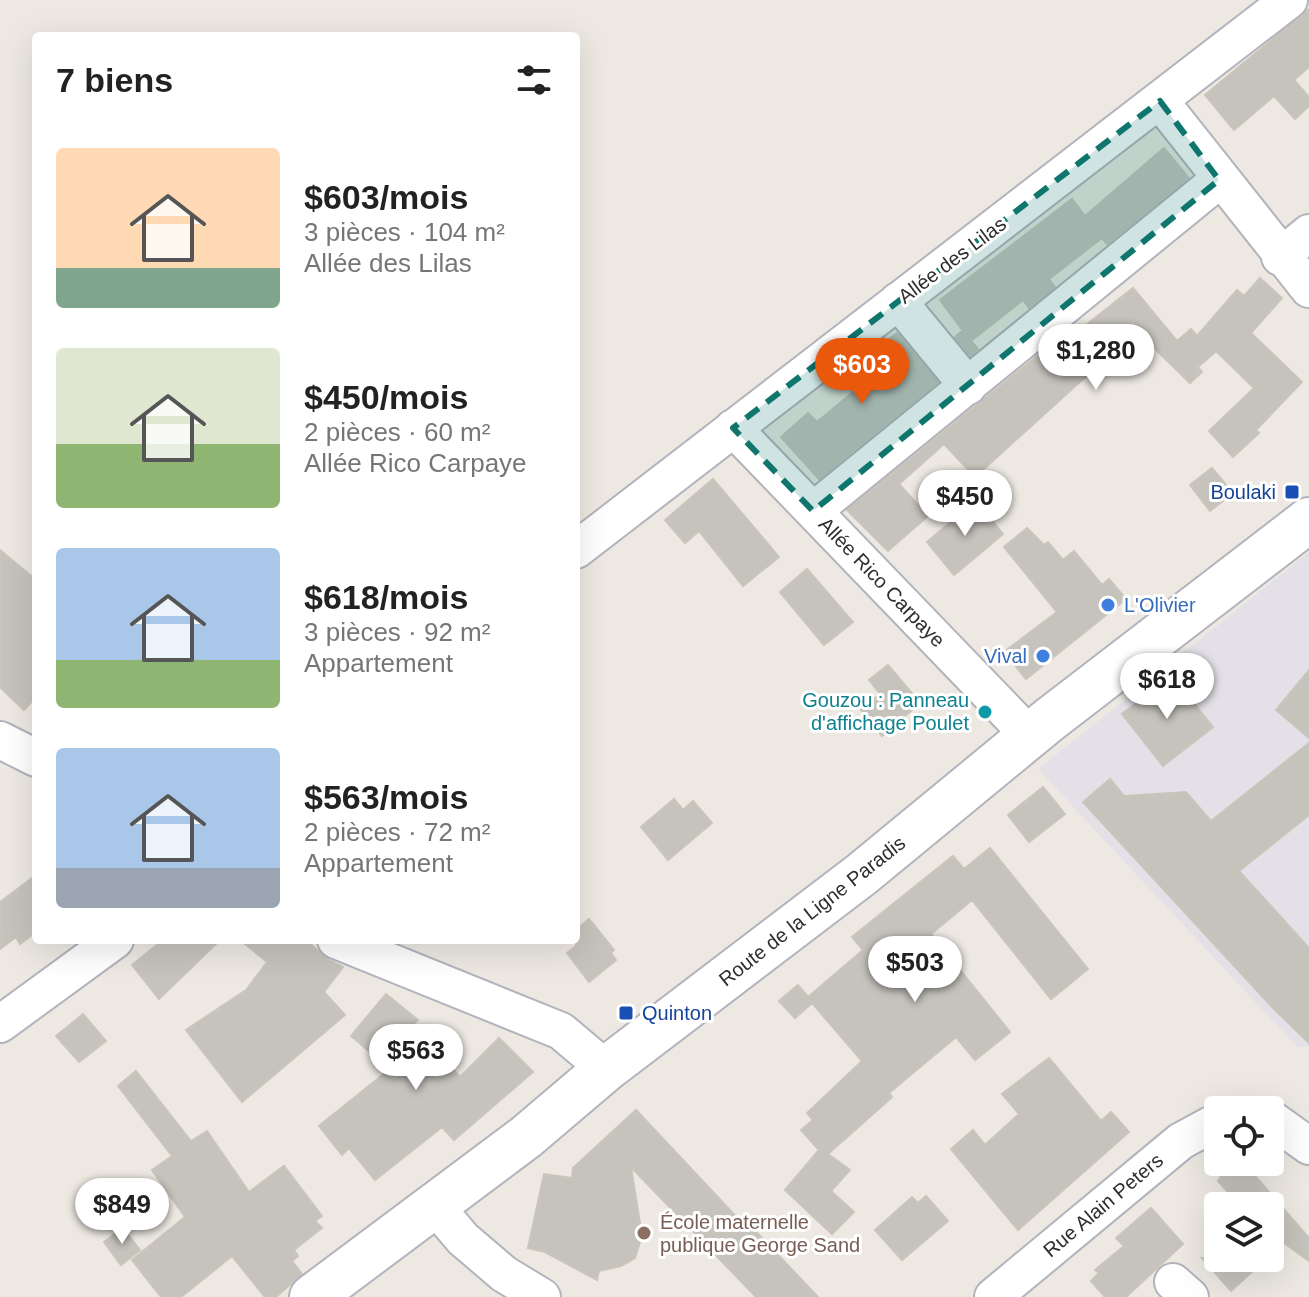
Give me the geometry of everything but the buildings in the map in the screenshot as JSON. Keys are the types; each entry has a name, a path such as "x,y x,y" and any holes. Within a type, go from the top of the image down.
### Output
{"main road":[{"name":"Route de la Ligne Paradis","path":"312,1297 526,1137 606,1069 862,874 1030,736 1309,520"}],"street":[{"name":"Allée des Lilas","path":"580,547 1289,0"},
{"path":"1160,101 1280,257 1309,289"},
{"path":"813,511 1219,180"},
{"path":"1280,257 1309,233"},
{"path":"898,301 968,386"},
{"name":"Allée Rico Carpaye","path":"733,428 1030,736"},
{"path":"0,740 32,756"},
{"path":"0,1024 110,944"},
{"path":"346,944 561,1031 606,1069"},
{"path":"1284,1128 1309,1146"},
{"name":"Rue Alain Peters","path":"993,1297 1181,1141 1204,1129"},
{"path":"435,1206 463,1239 504,1274 542,1297"}],"highlighted area":[{"path":"1160,101 1219,180 813,511 733,428"}],"shaded area":[{"path":"1309,552 1309,1046 1297,1047 1038,769"}],"place":[{"name":"Boulaki","path":"1292,492"},
{"name":"L'Olivier","path":"1108,605"},
{"name":"Vival","path":"1043,656"},
{"name":"Gouzou : Panneau d'affichage Poulet","path":"985,712"},
{"name":"Quinton","path":"626,1013"},
{"name":"École maternelle publique George Sand","path":"644,1233"}]}
